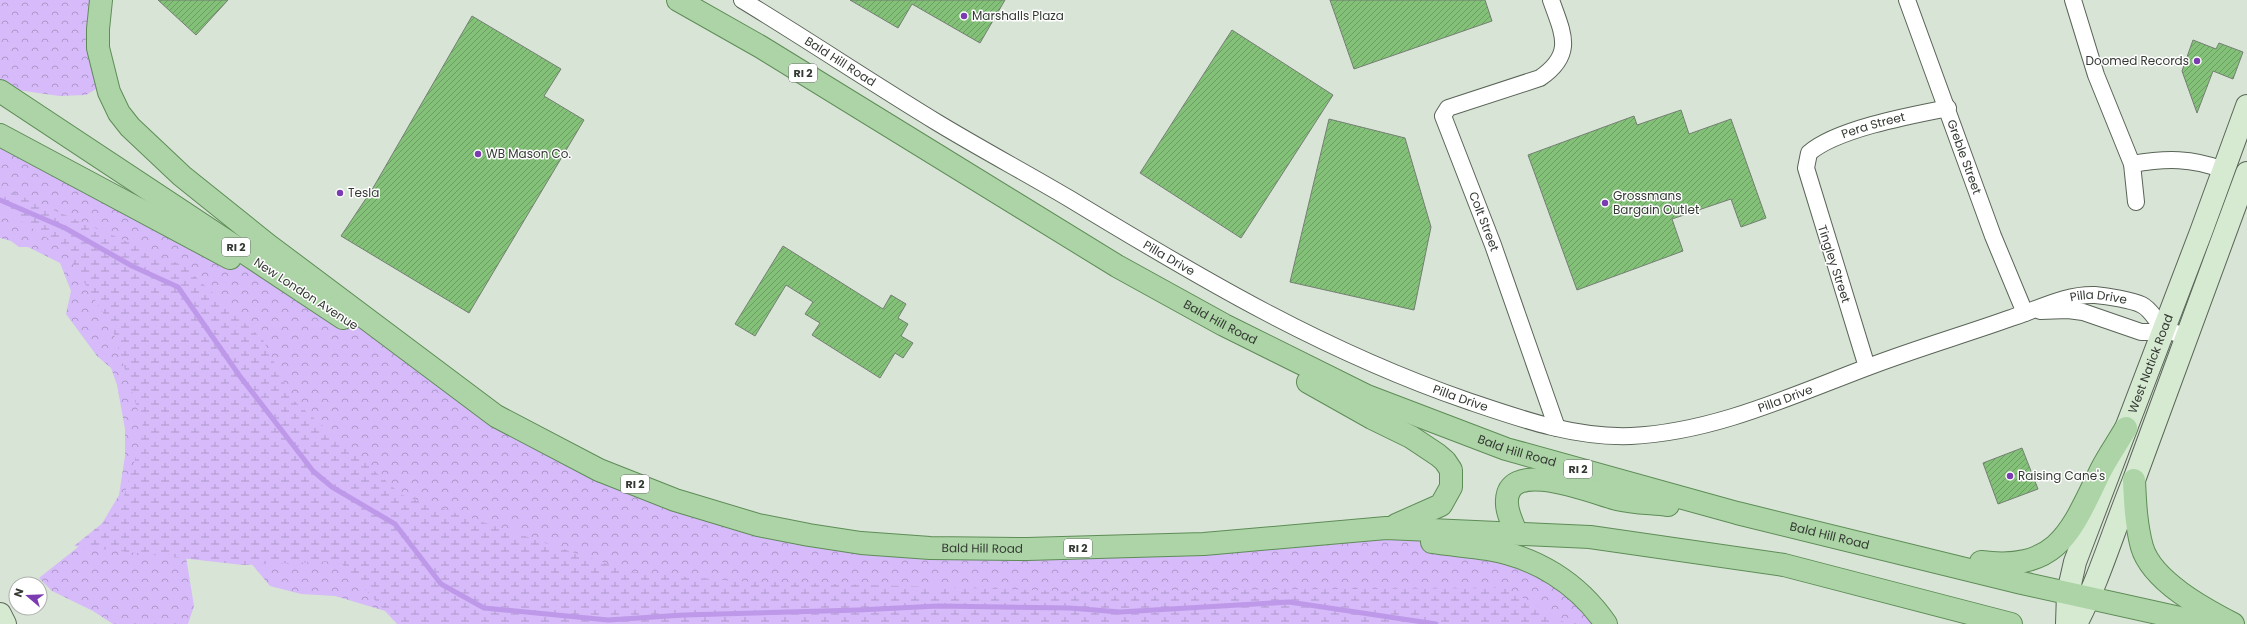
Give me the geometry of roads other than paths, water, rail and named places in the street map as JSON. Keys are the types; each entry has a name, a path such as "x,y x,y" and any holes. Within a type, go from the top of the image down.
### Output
{"main road":[{"path":"101,0 98,28 98,48 102,70 109,92 119,113 130,127 182,176 204,194 474,401"},
{"name":"Bald Hill Road","path":"678,0 761,47 1117,266 1224,325 1366,396 1506,449 1737,513 2068,593 2207,624"},
{"name":"New London Avenue","path":"0,91 354,326 474,401"},
{"name":"West Natick Road","path":"2067,624 2068,593 2075,562 2247,106"},
{"path":"0,135 354,326"},
{"name":"West Natick Road","path":"2076,624 2090,598 2119,515 2134,480 2247,173"},
{"path":"1117,266 1207,325 1372,418 1411,437 1445,461 1451,470 1451,487 1441,505 1386,528"},
{"name":"Bald Hill Road","path":"474,401 503,419 599,470 675,500 758,525 861,543 920,547 1027,549 1204,544 1386,528 1516,532 1590,537 1784,565 2010,624"},
{"path":"1884,549 2009,564 2027,562 2040,556 2063,539 2074,524 2101,469 2126,428"},
{"path":"1516,532 1508,512 1507,499 1516,484 1529,478 1561,483 1617,499 1737,513"},
{"path":"2134,480 2136,523 2142,547 2148,560 2177,589 2207,610 2234,624"},
{"path":"1347,532 1488,549 1526,560 1555,574 1582,594 1606,624"},
{"path":"0,614 5,624"}],"street":[{"name":"Bald Hill Road","path":"742,0 939,124"},
{"name":"Colt Street","path":"1550,0 1564,35 1563,51 1560,59 1552,70 1540,78 1448,108 1443,116 1493,245 1557,428"},
{"name":"Greble Street","path":"1908,0 1993,236 2025,313"},
{"path":"2073,0 2096,75 2132,164 2136,202"},
{"name":"Pera Street","path":"1807,159 1809,153 1814,148 1848,134 1899,118 1948,108"},
{"name":"Pilla Drive","path":"939,124 1204,280 1271,316 1354,356 1420,384 1521,419 1564,430 1626,436 1668,433 1709,424 1811,390 1867,367 2025,313 2060,299 2094,295 2142,304 2164,328 2187,337"},
{"name":"Tingley Street","path":"1807,159 1806,168 1818,214 1867,367"},
{"path":"2132,164 2160,159 2189,160 2224,170"},
{"name":"Pilla Drive","path":"2025,313 2068,310 2083,312 2141,332 2151,332 2164,328"}],"waterway":[{"path":"0,200 65,228 132,266 178,287 239,375 313,471 332,487 395,524 441,584 484,608 608,620 684,615 938,606 1070,608 1120,612 1289,602 1436,624"}],"place":[{"name":"Marshalls Plaza","path":"964,16"},
{"name":"Doomed Records","path":"2197,61"},
{"name":"WB Mason Co.","path":"478,154"},
{"name":"Tesla","path":"340,193"},
{"name":"Grossmans Bargain Outlet","path":"1605,203"},
{"name":"Raising Cane's","path":"2010,476"}]}
